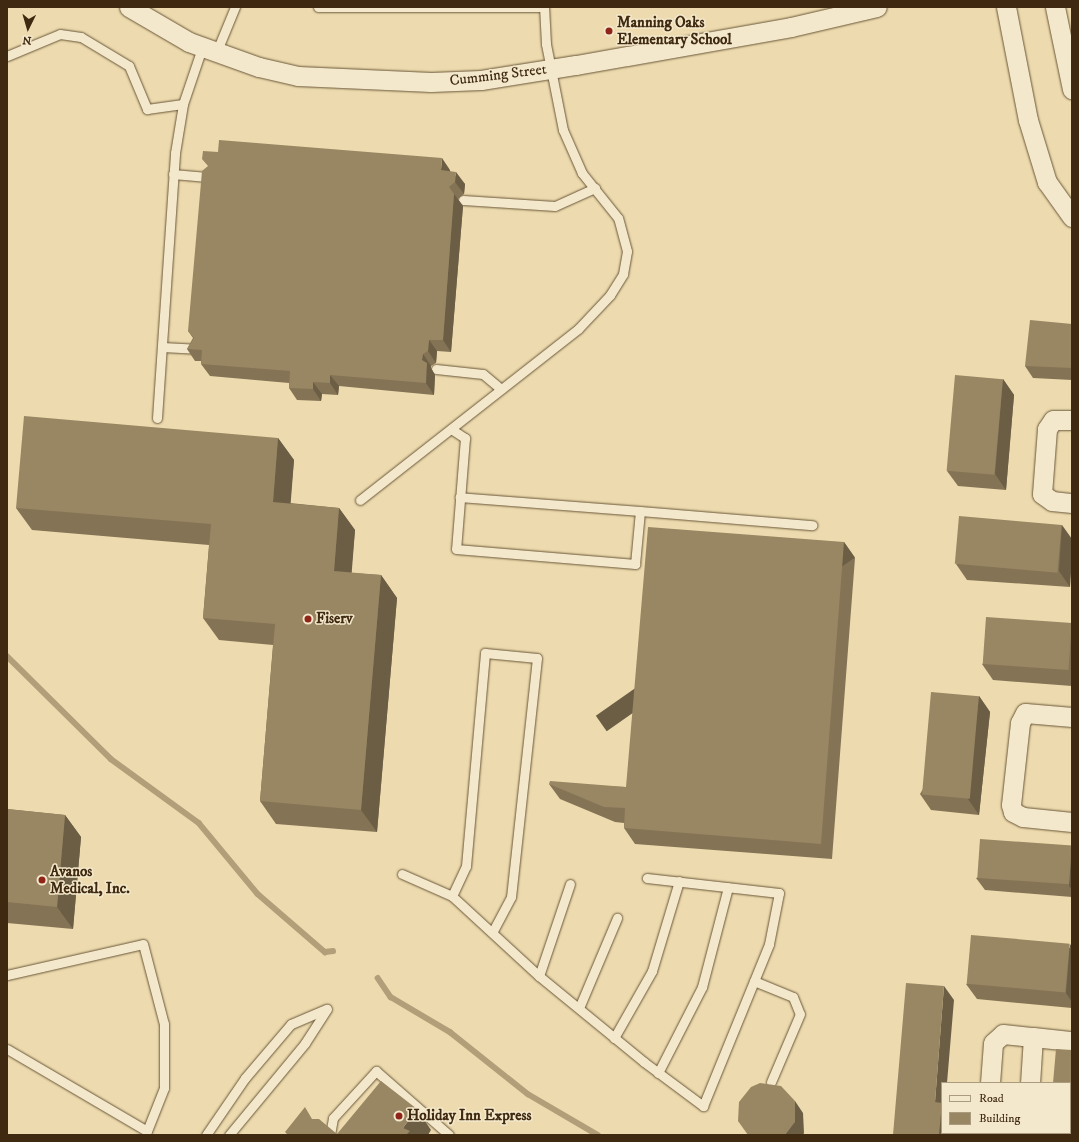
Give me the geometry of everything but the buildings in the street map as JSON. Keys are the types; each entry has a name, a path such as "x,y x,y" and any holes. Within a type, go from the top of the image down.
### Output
{"street":[{"name":"Cumming Street","path":"129,7 209,50 298,76 354,80 481,80 553,69 791,27 877,7"},
{"path":"1006,7 1028,120 1047,182 1072,217"},
{"path":"1055,7 1072,89"},
{"path":"1072,420 1053,420 1047,429 1042,494 1052,501 1072,503"},
{"path":"1072,716 1025,713 1020,722 1011,805 1014,812 1023,817 1072,822"},
{"path":"990,1082 993,1043 997,1037 1003,1034 1072,1041"},
{"path":"1030,1082 1033,1037"}],"lane":[{"path":"157,418 174,174 183,104 209,50 235,7"},
{"path":"318,7 544,8 546,44 553,69 569,148 595,188 618,218 625,234 627,257 623,274 610,295 578,329 360,500"},
{"path":"7,56 60,34 81,37 129,66 147,109 183,104"},
{"path":"174,174 210,177"},
{"path":"463,200 555,206 595,188"},
{"path":"162,347 196,349"},
{"path":"436,369 483,374 501,389"},
{"path":"451,429 465,438 456,549 636,564 640,511"},
{"path":"460,497 812,525"},
{"path":"452,896 466,866 485,653 537,658 511,897 492,932"},
{"path":"402,874 452,896 539,976 658,1073 703,1106 769,944 779,893 647,878"},
{"path":"614,1038 652,971 679,881"},
{"path":"539,976 570,884"},
{"path":"658,1073 702,987 728,887"},
{"path":"579,1008 617,918"},
{"path":"7,975 143,944 164,1024 164,1088 148,1133 7,1049"},
{"path":"754,980 792,997 800,1014 771,1082"},
{"path":"206,1135 245,1078 291,1024 327,1009 306,1044 229,1135"},
{"path":"330,1135 333,1118 376,1072 449,1135"}],"waterway":[{"path":"7,656 111,759 199,823 258,894 325,952 333,951"},
{"path":"378,978 391,997 450,1032 528,1094 598,1135"}],"place":[{"name":"Manning Oaks Elementary School","path":"609,31"},
{"name":"Fiserv","path":"308,619"},
{"name":"Avanos Medical, Inc.","path":"42,880"},
{"name":"Holiday Inn Express","path":"399,1116"}]}
